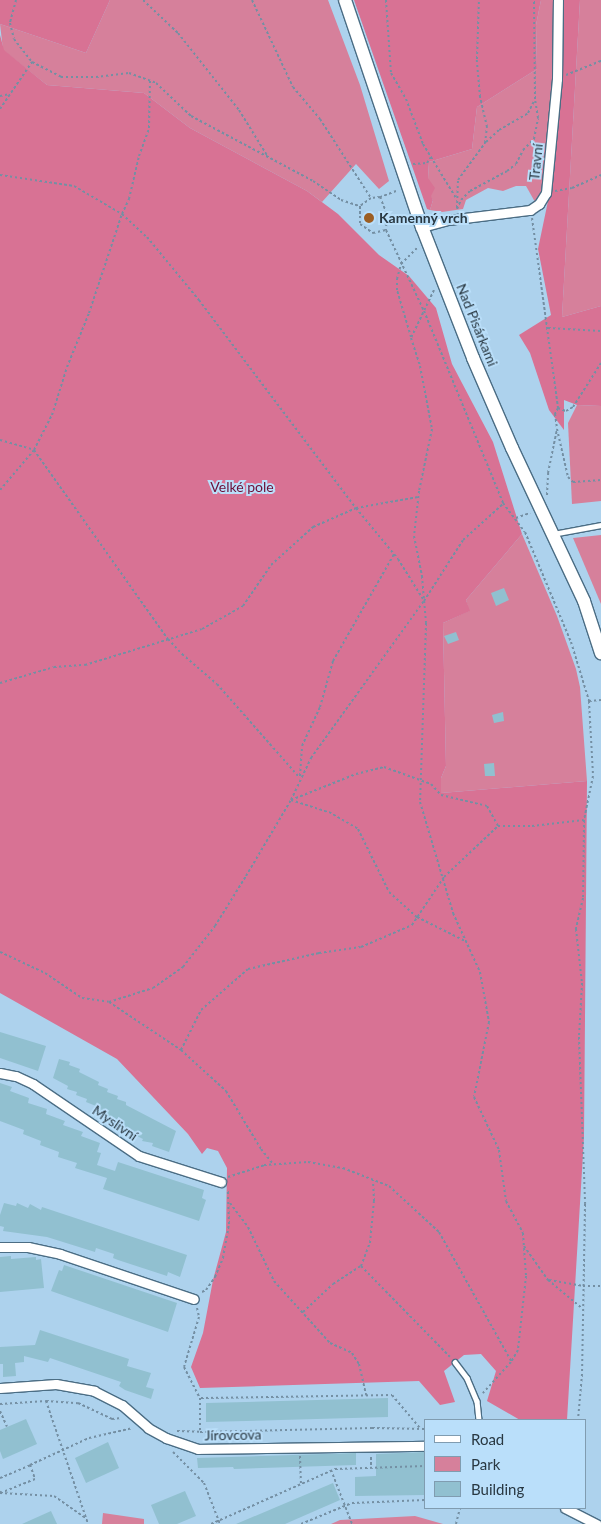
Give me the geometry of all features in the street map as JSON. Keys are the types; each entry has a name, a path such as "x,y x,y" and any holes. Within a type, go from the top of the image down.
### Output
{"street":[{"name":"Nad Pisárkami","path":"345,0 407,186 441,277 473,358 539,508 584,601 601,653"},
{"name":"Travní","path":"530,210 539,204 546,193 557,79 558,0"},
{"path":"422,227 448,220 530,210"},
{"name":"Myslivní","path":"0,1073 16,1076 32,1084 139,1156 224,1185"},
{"path":"0,1246 28,1247 60,1254 194,1299"},
{"name":"Jírovcova","path":"0,1388 56,1384 94,1391 122,1405 148,1428 166,1438 198,1449 424,1446"},
{"path":"567,1509 597,1524"}],"lane":[{"path":"552,535 601,525"},
{"path":"456,1362 467,1378 477,1401 479,1419"}],"path":[{"path":"16,0 10,23 14,40 32,62 61,77 96,77 129,73 156,83 191,116 313,181 340,200 360,206"},
{"path":"143,0 178,33 239,110 270,159"},
{"path":"252,0 293,87 320,119 371,198"},
{"path":"386,0 391,74 406,99 422,144 432,157 457,200"},
{"path":"479,0 477,58 480,96 487,127 485,143"},
{"path":"448,220 457,209 461,200 470,191 516,164 524,150 534,139 538,118 535,99 534,0"},
{"path":"557,79 601,61"},
{"path":"0,109 32,62"},
{"path":"0,490 34,450 52,415 67,367 89,312 122,214 129,199 138,156 149,128 150,81"},
{"path":"0,96 10,94"},
{"path":"457,209 458,180 485,143 499,130 528,113 535,99"},
{"path":"412,165 415,162 427,163 432,157"},
{"path":"0,174 74,186 122,214 147,237 199,300 356,508 394,554 424,601"},
{"path":"546,193 572,188 601,175"},
{"path":"360,206 371,198 380,197 407,186"},
{"path":"380,197 387,214 386,230 424,311 503,504 516,518 524,532 571,642 589,701 593,776 584,820 583,898 576,929 582,983 580,1037 585,1204 578,1419"},
{"path":"360,206 360,224 373,233 386,230"},
{"path":"530,210 558,408 555,414 557,429 569,480 574,482 601,480"},
{"path":"419,247 401,264 397,290 420,366 432,429 418,497 414,536 426,623 420,802 444,877 453,913 480,972 489,1022 474,1098 499,1150 506,1201 523,1233 526,1276 518,1350 511,1362 477,1401"},
{"path":"411,338 441,277"},
{"path":"548,328 601,331"},
{"path":"558,408 566,411 573,407 601,363"},
{"path":"516,518 539,508 547,501 548,473 557,429"},
{"path":"0,440 34,450 168,639 182,654 217,684 300,778"},
{"path":"0,683 54,667 85,665 202,629 243,606 271,565 313,526 356,508 418,497"},
{"path":"109,1002 153,988 183,967 215,926 290,800 300,778 317,750 424,601 463,540 503,504"},
{"path":"300,778 302,746 320,707 333,661 394,554"},
{"path":"589,701 601,700"},
{"path":"290,800 356,774 384,767 431,784 441,795 487,806 498,826"},
{"path":"290,800 329,812 358,829 389,892 417,917 466,942"},
{"path":"180,1050 201,1010 248,969 318,953 361,947 412,925 444,877 498,826 532,826 584,820"},
{"path":"0,952 45,973 82,998 109,1002 180,1050 226,1091 261,1150 273,1164"},
{"path":"194,1299 206,1290 215,1277 220,1264 230,1224 230,1203 224,1185 231,1175 273,1164 308,1162 343,1168 389,1186 439,1232 511,1362"},
{"path":"303,1312 333,1284 361,1266 370,1243 374,1201 373,1180"},
{"path":"230,1203 248,1227 274,1281 330,1343 352,1353 359,1364 366,1395"},
{"path":"523,1244 548,1280 583,1309"},
{"path":"361,1266 456,1362"},
{"path":"548,1280 583,1286 601,1286"},
{"path":"199,1316 184,1367 200,1398 200,1432"},
{"path":"200,1398 392,1395 420,1428"},
{"path":"0,1404 46,1401 78,1403 112,1419 124,1418"},
{"path":"46,1401 88,1524"},
{"path":"0,1411 7,1428"},
{"path":"0,1478 89,1438 136,1427 130,1422"},
{"path":"170,1430 200,1432 424,1429"},
{"path":"171,1450 204,1482 220,1524"},
{"path":"0,1492 35,1478 30,1465"},
{"path":"211,1524 331,1470 424,1466"},
{"path":"300,1467 301,1484"},
{"path":"331,1470 352,1524"},
{"path":"0,1492 54,1496 86,1519"},
{"path":"301,1524 346,1505 424,1500"},
{"path":"456,1524 460,1509"}],"green space":[{"path":"0,0 110,0 86,53 0,24"},
{"path":"110,0 328,0 360,85 389,181 379,189 356,164 322,202 307,191 190,128 144,93 47,85 3,50 0,24 86,53"},
{"path":"354,0 541,0 536,25 537,69 477,107 472,149 429,162 428,178 435,188 431,196 433,200 430,210 427,209"},
{"path":"541,0 555,0 554,104 541,195 535,202 526,186 516,186 503,191 488,188 466,200 463,209 442,212 430,210 433,200 430,196 428,178 429,162 472,149 477,107 537,69 536,25"},
{"path":"563,0 580,0 562,317 601,306 601,406 577,405 564,400 564,430 549,410 530,353 519,335 551,315 538,249 548,201 556,126"},
{"path":"580,0 601,0 601,306 562,317"},
{"name":"Velké pole","path":"0,35 4,50 47,85 144,93 190,128 307,191 338,214 379,255 409,276 436,308 452,364 493,442 522,534 466,600 470,611 443,623 446,766 441,778 441,793 587,781 584,1137 567,1419 518,1419 487,1401 496,1371 481,1354 464,1355 444,1371 455,1402 440,1405 419,1381 200,1388 191,1367 203,1333 213,1280 226,1232 227,1168 218,1151 207,1148 202,1154 188,1134 117,1059 0,993"},
{"path":"577,405 601,406 601,501 572,504 568,423"},
{"path":"522,534 557,616 576,669 580,687 587,781 441,793 441,778 446,766 443,623 469,611 466,600"},
{"path":"601,535 601,604 573,538"},
{"path":"103,1513 144,1519 144,1524 102,1524"},
{"path":"415,1516 443,1524 331,1524 340,1520"}],"building":[{"path":"504,588 509,600 496,606 491,593"},
{"path":"456,632 459,640 448,644 444,636"},
{"path":"503,712 504,721 494,723 492,715"},
{"path":"494,763 495,776 485,776 484,764"},
{"path":"0,1032 46,1046 38,1071 0,1058"},
{"path":"59,1059 70,1062 69,1065 80,1069 79,1072 99,1082 98,1085 108,1089 107,1092 118,1096 117,1099 126,1102 126,1105 176,1131 169,1152 152,1146 153,1143 142,1141 143,1139 123,1129 124,1126 113,1122 104,1116 105,1113 95,1109 96,1106 86,1102 87,1099 76,1095 77,1092 67,1089 68,1086 53,1078"},
{"path":"0,1083 12,1087 10,1091 29,1098 28,1103 47,1109 46,1114 65,1121 63,1125 83,1132 81,1136 100,1143 97,1152 101,1153 97,1165 115,1171 118,1162 204,1190 202,1198 206,1200 199,1221 103,1189 107,1178 75,1168 77,1163 58,1157 59,1152 40,1145 41,1141 23,1134 24,1130 0,1121"},
{"path":"4,1203 16,1206 17,1203 28,1208 30,1204 41,1210 42,1207 187,1255 180,1277 168,1272 167,1276 118,1260 113,1258 114,1254 96,1248 95,1252 47,1237 3,1231 4,1227 0,1226 0,1215"},
{"path":"11,1256 11,1259 36,1257 36,1260 41,1259 44,1288 0,1292 0,1257"},
{"path":"64,1265 177,1303 168,1332 51,1291 59,1270 62,1271"},
{"path":"40,1330 129,1359 127,1366 151,1373 146,1387 154,1389 151,1399 125,1390 119,1386 121,1382 50,1358 48,1362 24,1356 24,1362 15,1363 16,1376 3,1377 3,1364 0,1364 0,1347 35,1345"},
{"path":"388,1398 388,1417 206,1422 206,1403"},
{"path":"26,1419 37,1444 3,1459 0,1451 0,1430"},
{"path":"108,1442 119,1468 86,1483 75,1458"},
{"path":"424,1452 424,1495 355,1496 355,1477 376,1476 376,1454"},
{"path":"356,1453 356,1465 234,1469 233,1467 198,1468 197,1458"},
{"path":"333,1483 340,1500 285,1524 236,1524"},
{"path":"185,1491 196,1516 177,1524 159,1524 151,1505"},
{"path":"51,1511 57,1524 22,1524"}],"place":[{"name":"Kamenný vrch","path":"369,218"}]}
